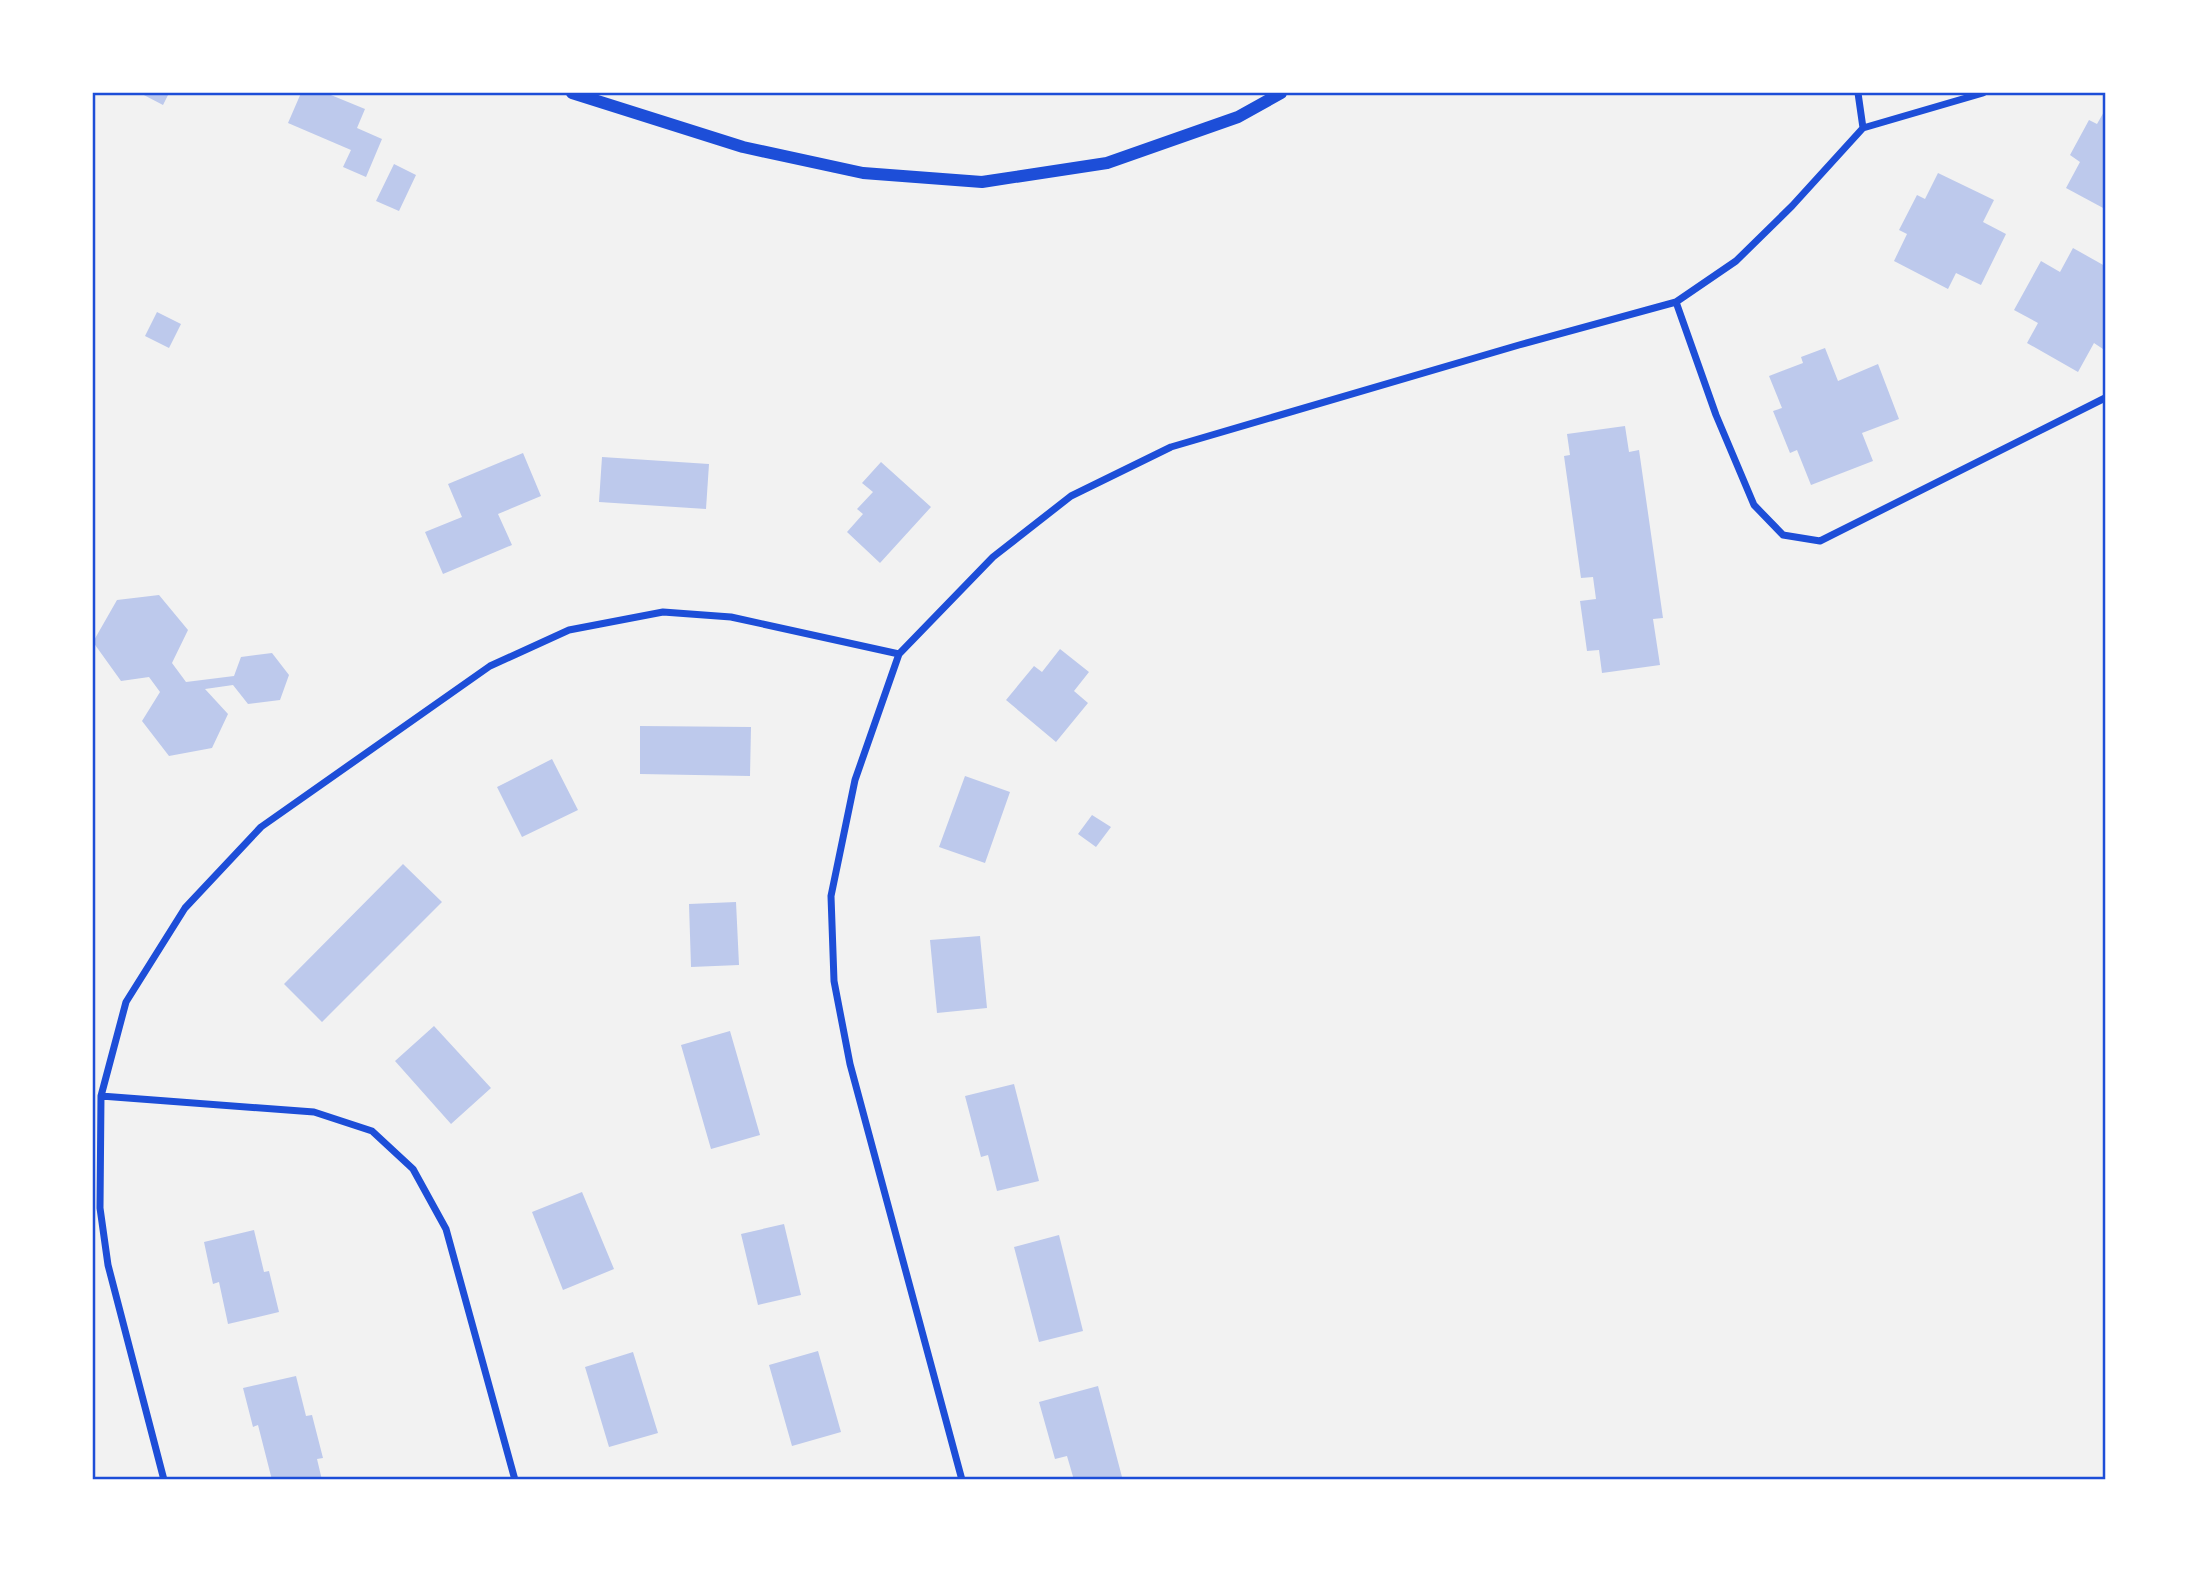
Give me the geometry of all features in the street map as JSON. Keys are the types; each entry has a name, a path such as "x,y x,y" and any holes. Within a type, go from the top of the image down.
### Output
{"street":[{"path":"572,93 770,153 863,173 982,182 1107,163 1238,117 1280,93"},
{"path":"1858,93 1863,128"},
{"path":"962,1480 850,1064 834,981 831,896 855,780 899,654 993,557 1070,496 1171,447 1480,356 1676,302 1736,261 1792,206 1863,128 1983,93"},
{"path":"1676,302 1716,415 1754,505 1783,535 1820,541 2105,398"},
{"path":"164,1480 108,1265 100,1208 101,1096 126,1002 185,908 261,827 490,666 569,630 663,612 731,617 899,654"},
{"path":"101,1096 314,1112 372,1131 382,1140 412,1169 446,1228 515,1480"}],"building":[{"path":"140,93 169,93 163,105"},
{"path":"301,93 326,93 365,109 357,128 382,139 366,177 343,167 351,150 288,123"},
{"path":"2105,110 2105,209 2066,188 2080,162 2070,155 2089,120 2097,124"},
{"path":"394,164 416,175 399,211 376,201"},
{"path":"1938,173 1994,200 1983,222 2006,234 1981,285 1956,273 1948,289 1894,261 1907,234 1899,230 1917,195 1925,199"},
{"path":"2073,248 2105,266 2105,344 2103,349 2094,343 2078,372 2027,343 2038,323 2014,310 2041,261 2060,272"},
{"path":"157,312 181,324 169,348 145,336"},
{"path":"1825,348 1838,381 1878,364 1899,419 1862,433 1873,461 1811,485 1797,450 1790,453 1773,411 1782,408 1769,376 1803,363 1801,357"},
{"path":"1625,426 1629,452 1639,450 1663,618 1653,619 1660,665 1602,673 1599,650 1587,651 1580,601 1596,599 1593,577 1581,578 1564,456 1570,455 1567,434"},
{"path":"523,453 541,496 498,514 512,545 443,574 425,532 462,517 448,484"},
{"path":"602,457 709,464 706,509 599,502"},
{"path":"881,462 931,507 880,563 847,532 863,514 857,509 873,492 862,483"},
{"path":"159,595 188,630 172,663 186,682 234,676 241,657 272,653 289,675 280,700 248,704 233,685 205,689 228,714 212,748 169,756 142,721 160,692 149,677 121,681 93,642 117,600"},
{"path":"1060,649 1089,672 1074,691 1088,703 1056,742 1006,700 1034,666 1042,672"},
{"path":"640,726 751,727 750,776 640,774"},
{"path":"552,759 578,810 522,837 497,787"},
{"path":"965,776 1010,792 985,863 939,847"},
{"path":"1092,815 1111,827 1096,847 1078,834"},
{"path":"403,864 442,902 322,1022 284,984"},
{"path":"736,902 739,965 691,967 689,904"},
{"path":"980,936 987,1008 937,1013 930,940"},
{"path":"434,1026 491,1088 451,1124 395,1061"},
{"path":"730,1031 760,1135 711,1149 681,1045"},
{"path":"1014,1084 1039,1181 997,1191 988,1155 981,1157 965,1096"},
{"path":"582,1192 614,1269 563,1290 532,1212"},
{"path":"784,1224 801,1295 758,1305 741,1234"},
{"path":"254,1230 264,1272 269,1271 279,1312 228,1324 219,1282 213,1284 204,1242"},
{"path":"1059,1235 1083,1331 1039,1342 1014,1247"},
{"path":"818,1351 841,1432 792,1446 769,1365"},
{"path":"633,1352 658,1433 609,1447 585,1367"},
{"path":"296,1376 306,1416 312,1415 323,1458 317,1459 322,1480 272,1480 258,1425 253,1427 243,1388"},
{"path":"1098,1386 1122,1477 1108,1480 1074,1480 1067,1456 1055,1459 1039,1402"}]}
